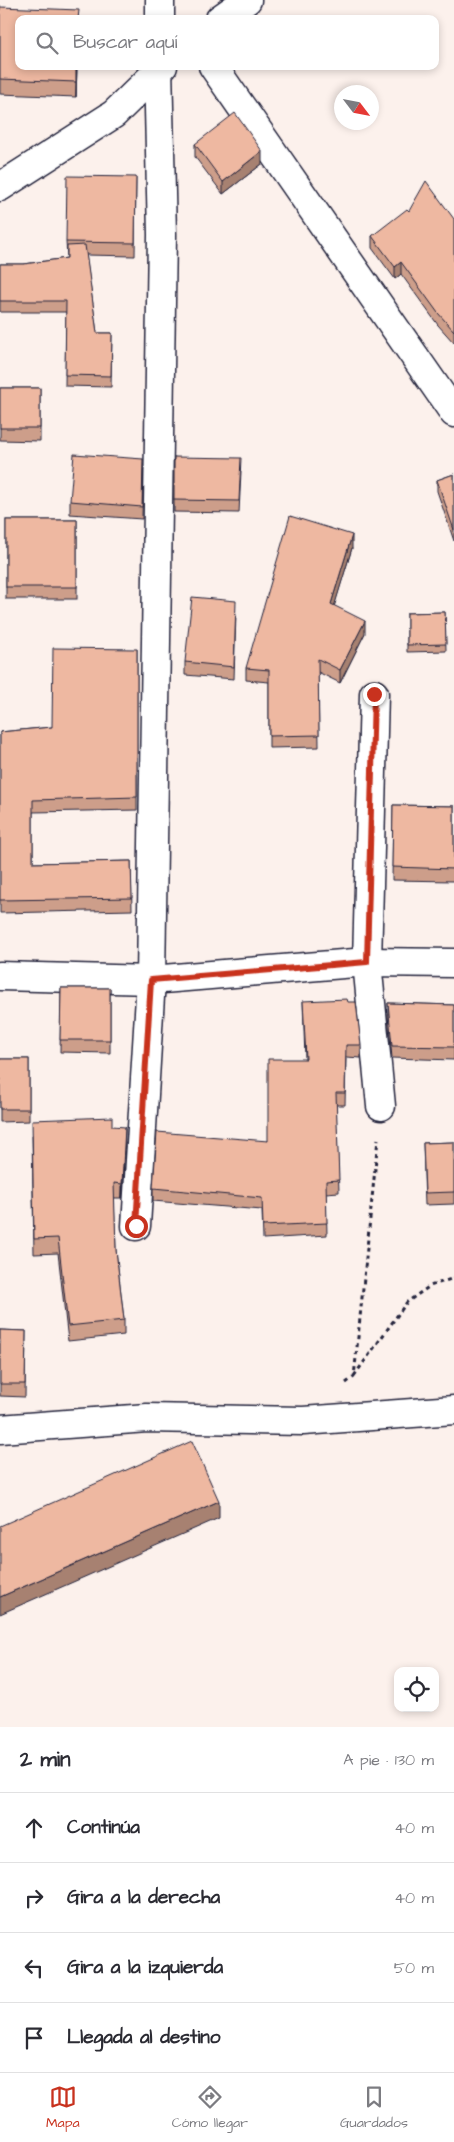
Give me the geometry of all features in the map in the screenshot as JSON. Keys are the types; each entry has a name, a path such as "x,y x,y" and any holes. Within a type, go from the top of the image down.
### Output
{"street":[{"path":"160,0 160,15"},
{"path":"226,15 247,0"},
{"path":"0,187 114,114 158,70"},
{"path":"136,1226 151,980 162,235 160,70"},
{"path":"216,70 454,413"},
{"path":"374,694 367,962 381,1106"},
{"path":"0,976 151,980 367,962 454,963"},
{"path":"0,1429 147,1418 303,1421 454,1410"}],"path":[{"path":"354,1377 381,1106"},
{"path":"303,1421 354,1377 407,1302 430,1286 454,1278"}],"building":[{"path":"0,7 79,10 78,15 15,15 15,70 76,70 76,82 0,79"},
{"path":"235,113 262,151 223,182 195,144"},
{"path":"67,176 136,177 135,243 66,242"},
{"path":"426,181 454,219 454,331 438,313 401,262 395,267 372,236 407,209 409,211"},
{"path":"85,245 97,333 112,333 111,376 65,375 66,301 0,301 0,264 24,264 67,258 67,246"},
{"path":"0,388 40,388 40,428 0,428"},
{"path":"74,454 143,459 142,507 70,501"},
{"path":"174,457 241,458 239,501 174,500"},
{"path":"454,474 454,530 437,480"},
{"path":"290,516 352,535 331,604 365,621 340,670 318,659 319,735 269,736 269,670 246,668"},
{"path":"6,520 77,520 77,587 6,587"},
{"path":"192,597 236,601 234,667 185,662"},
{"path":"445,612 446,644 407,645 407,613"},
{"path":"53,648 137,649 137,797 33,800 33,863 131,861 132,898 0,900 0,732 52,727"},
{"path":"393,805 454,806 454,869 392,867"},
{"path":"61,988 110,988 110,1040 60,1040"},
{"path":"347,999 348,1002 356,1002 361,1045 346,1045 345,1093 336,1093 339,1180 326,1181 327,1223 263,1226 262,1198 153,1188 157,1132 268,1141 268,1059 306,1059 303,1001"},
{"path":"388,1003 454,1005 454,1047 392,1046"},
{"path":"0,1059 29,1059 29,1109 0,1109"},
{"path":"112,1117 112,1126 125,1127 122,1184 114,1183 116,1250 124,1320 68,1326 58,1238 34,1239 32,1120"},
{"path":"454,1142 454,1192 425,1193 423,1143"},
{"path":"0,1330 26,1331 25,1384 0,1384"},
{"path":"192,1441 219,1501 0,1597 0,1526"}],"route":[{"path":"136,1226 151,980 367,962 374,694"}]}
